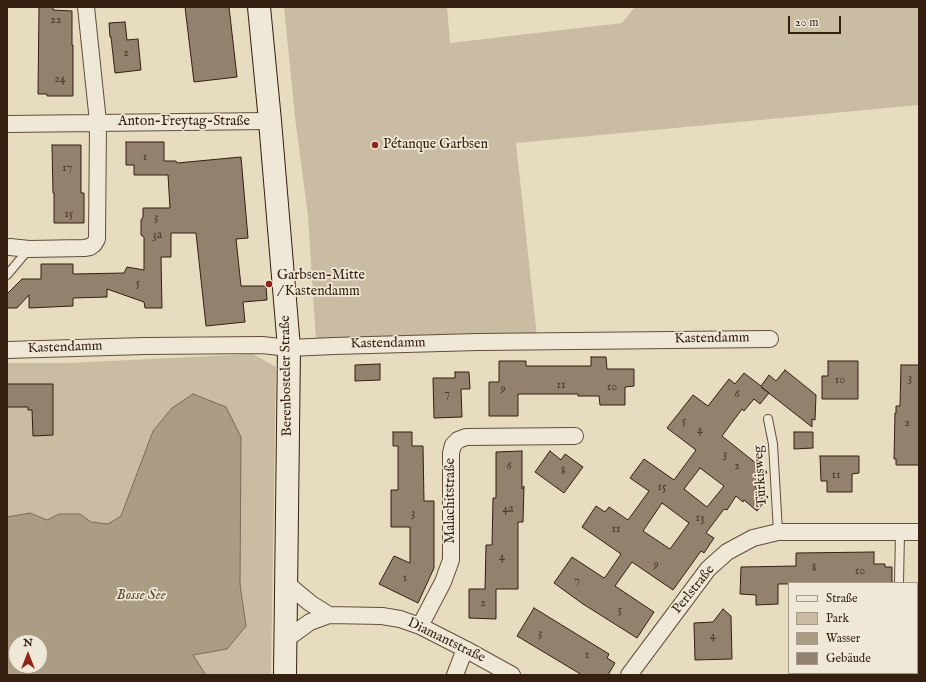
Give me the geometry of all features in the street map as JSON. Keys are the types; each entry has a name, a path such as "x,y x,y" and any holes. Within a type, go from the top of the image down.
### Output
{"street":[{"name":"Anton-Freytag-Straße","path":"10,247 84,248 90,247 97,239 98,122 86,7"},
{"name":"Berenbosteler Straße","path":"259,7 289,348 285,675"},
{"name":"Anton-Freytag-Straße","path":"7,124 270,121"},
{"name":"Kastendamm","path":"7,350 144,346 262,345 289,348 478,342 770,339"},
{"name":"Malachitstraße","path":"420,626 443,582 451,560 451,453 453,445 458,440 466,437 575,436"},
{"name":"Perlstraße","path":"629,675 708,569 727,552 753,538 778,532 919,532"},
{"path":"286,582 310,603 329,615"},
{"name":"Diamantstraße","path":"285,640 310,622 329,615 382,616 400,619 420,626 466,649 512,675"},
{"path":"455,675 466,649"}],"lane":[{"path":"7,274 29,248"},
{"name":"Türkisweg","path":"768,419 773,444 778,532"},
{"path":"899,582 900,533"}],"green space":[{"path":"284,7 447,7 450,43 622,23 635,7 919,7 919,105 516,143 537,337 316,340 308,216 295,117"},
{"path":"253,354 276,367 271,675 206,675 193,655 227,649 246,626 240,584 153,431 122,516 108,524 91,522 80,514 59,514 47,520 30,513 7,517 7,363 68,363"}],"water":[{"name":"Bosse See","path":"193,394 226,407 241,437 240,584 246,626 227,649 193,655 206,675 7,675 7,517 30,513 47,520 59,514 80,514 91,522 108,524 121,516 153,431 172,408"}],"building":[{"path":"39,7 53,7 53,10 72,11 73,96 47,96 47,94 38,94"},
{"path":"185,7 229,7 237,77 194,82"},
{"path":"125,22 127,40 138,39 141,70 115,73 109,23"},
{"path":"126,142 164,142 164,161 176,161 177,163 241,157 248,238 236,239 241,286 266,286 267,300 243,302 245,322 206,326 196,233 171,233 171,257 161,257 162,308 145,308 144,302 107,289 107,297 73,298 73,306 29,308 29,295 17,308 7,308 7,294 22,279 41,279 41,264 73,264 73,274 124,273 127,267 144,270 144,237 141,235 143,208 170,208 168,175 134,175 134,165 126,165"},
{"path":"52,145 81,145 81,193 84,193 84,223 54,223"},
{"path":"591,357 606,357 607,369 634,369 634,386 625,387 625,405 600,405 599,396 578,396 578,394 518,394 518,416 489,416 489,382 499,382 499,361 526,361 526,366 591,366"},
{"path":"828,361 858,361 858,399 822,399 822,376 828,376"},
{"path":"380,364 380,380 355,381 355,365"},
{"path":"901,365 919,365 919,465 896,465 896,459 894,459 895,413 896,406 900,406"},
{"path":"785,370 816,395 815,420 812,419 812,427 769,393 760,404 754,399 744,411 742,409 722,436 767,472 755,487 768,497 757,511 744,500 743,502 736,496 727,510 724,509 706,533 714,538 704,553 701,551 673,590 632,562 615,586 654,612 637,638 583,604 554,583 572,557 604,578 606,576 621,554 582,527 596,506 605,512 609,507 628,520 649,491 630,478 644,459 674,480 696,450 667,428 693,395 708,406 729,379 735,384 744,373 761,386 769,375 776,381","holes":["700,468 724,486 707,507 684,489","662,503 689,523 670,549 643,531"]},
{"path":"455,372 469,372 470,389 461,389 462,417 434,418 433,378 455,378"},
{"path":"7,384 53,384 53,435 33,436 32,410 28,410 28,407 7,407"},
{"path":"393,432 412,432 412,446 423,446 424,501 434,501 434,568 418,603 379,584 394,556 410,563 410,527 391,527 391,490 398,490 398,446 393,446"},
{"path":"794,432 813,432 813,448 794,449"},
{"path":"522,451 522,489 524,486 523,522 518,522 518,589 496,589 496,619 469,618 469,589 485,589 486,545 492,545 493,498 496,498 496,452"},
{"path":"550,451 561,460 565,454 583,467 564,493 535,472"},
{"path":"820,456 859,456 859,473 852,474 852,492 827,492 827,481 821,481"},
{"path":"874,552 874,564 885,564 885,567 892,567 892,582 788,582 788,584 778,584 778,604 756,605 756,595 740,594 741,567 796,566 796,553"},
{"path":"534,608 609,654 607,658 615,663 608,675 582,675 517,636"},
{"path":"723,609 731,616 732,659 695,660 694,623 713,622"}],"place":[{"name":"Pétanque Garbsen","path":"375,145"},
{"name":"Garbsen-Mitte / Kastendamm","path":"269,284"}]}
